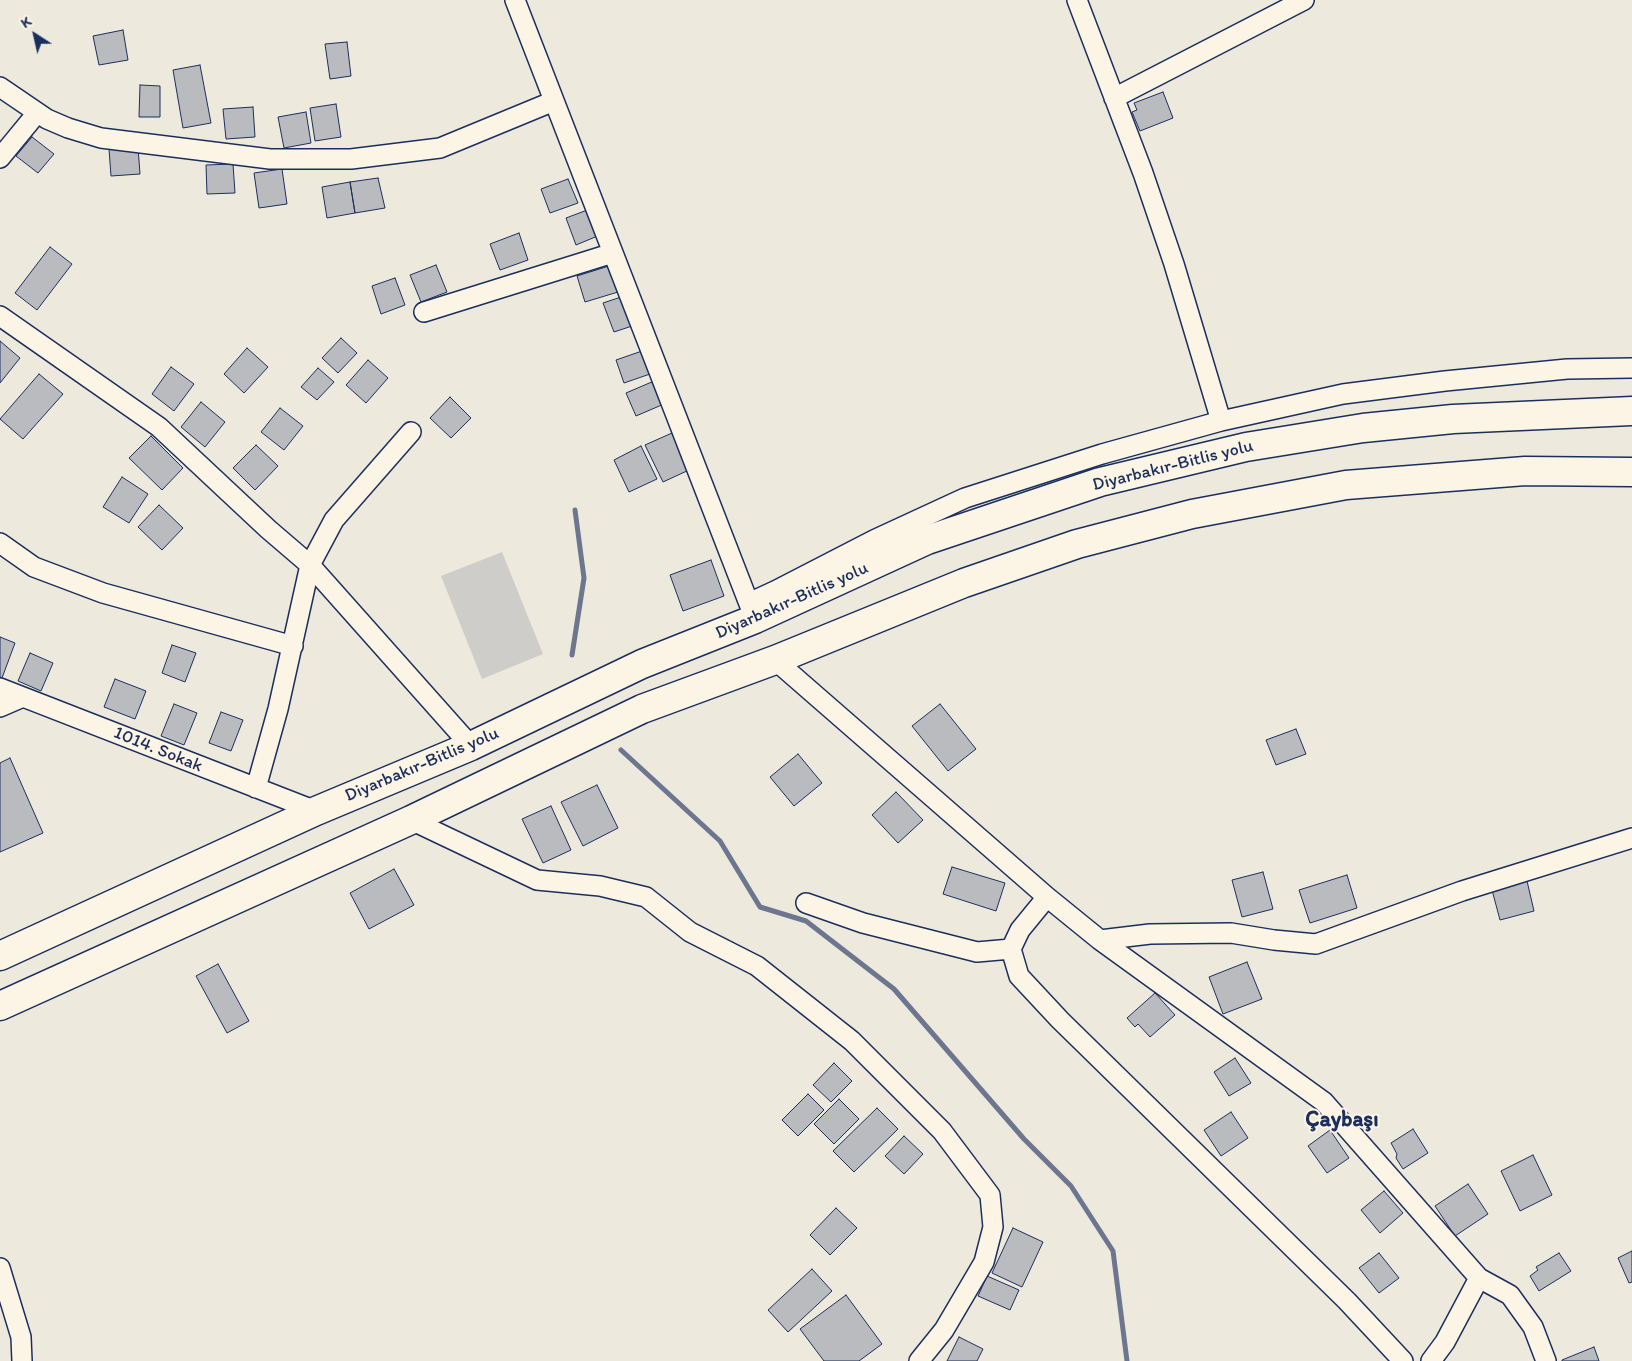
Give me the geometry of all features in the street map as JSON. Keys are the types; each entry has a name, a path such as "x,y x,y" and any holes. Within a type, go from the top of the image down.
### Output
{"highway":[{"name":"Diyarbakır-Bitlis yolu","path":"0,956 316,811 471,746 752,611 927,540 1100,482 1246,447 1363,428 1454,419 1632,411"},
{"path":"0,1006 411,820 642,709 775,660 973,580 1077,544 1192,514 1346,485 1525,471 1632,472"}],"street":[{"path":"515,0 752,611 775,591 874,540 965,498 1102,454 1221,421 1343,394 1444,381 1567,369 1632,368"},
{"path":"1077,0 1174,264 1221,421"},
{"path":"1114,98 1304,0"},
{"path":"0,87 37,113 68,128 101,138 270,159 351,159 440,148 554,101"},
{"path":"0,158 37,113"},
{"path":"424,312 613,253"},
{"path":"0,316 159,427 268,529 310,565 471,746"},
{"path":"256,788 278,709 310,565 334,520 411,432"},
{"path":"0,542 34,567 103,593 293,646"},
{"path":"775,660 1047,897 1100,940 1324,1102 1479,1278 1510,1295 1533,1327 1546,1361"},
{"name":"1014. Sokak","path":"0,688 316,811"},
{"path":"0,706 23,697"},
{"path":"411,820 538,880 600,886 646,897 690,932 757,966 845,1035 942,1131 990,1195 993,1227 984,1262 944,1330 919,1361"},
{"path":"1100,940 1150,934 1231,933 1316,944 1462,891 1632,838"},
{"path":"1047,897 1020,930 1011,949 1020,976 1036,996 1340,1294 1403,1361"},
{"path":"806,903 863,923 977,952 1011,949"},
{"path":"0,1268 21,1337 22,1361"},
{"path":"1431,1361 1445,1342 1479,1278"}],"shaded area":[{"path":"502,552 543,654 482,679 441,576"}],"building":[{"path":"123,30 128,60 99,65 93,36"},
{"path":"347,42 351,76 330,79 325,44"},
{"path":"200,65 211,123 183,128 173,70"},
{"path":"140,85 160,86 160,117 139,117"},
{"path":"1163,92 1173,118 1140,131 1132,112 1137,110 1134,103"},
{"path":"336,104 341,137 315,141 310,108"},
{"path":"253,107 255,137 226,139 223,109"},
{"path":"306,112 311,143 284,148 278,117"},
{"path":"32,137 54,154 38,173 16,156"},
{"path":"138,147 140,174 111,176 109,149"},
{"path":"233,164 235,193 207,194 206,165"},
{"path":"282,169 287,204 259,208 254,173"},
{"path":"378,178 385,208 355,213 350,182"},
{"path":"568,179 578,203 550,213 541,189"},
{"path":"350,182 355,213 327,218 322,187"},
{"path":"590,209 600,235 576,245 566,218"},
{"path":"519,233 528,260 500,270 490,244"},
{"path":"50,247 72,264 37,310 15,293"},
{"path":"436,265 447,292 421,302 410,275"},
{"path":"609,266 618,292 585,302 577,276"},
{"path":"395,278 405,305 381,314 372,286"},
{"path":"621,297 632,326 614,332 603,303"},
{"path":"341,338 357,353 338,373 322,358"},
{"path":"0,341 20,358 0,383"},
{"path":"247,348 268,367 244,393 224,374"},
{"path":"642,351 650,374 624,383 616,360"},
{"path":"368,360 388,378 366,403 346,385"},
{"path":"171,367 194,384 174,411 152,394"},
{"path":"318,368 334,382 317,400 301,387"},
{"path":"39,374 63,394 23,439 0,419"},
{"path":"654,381 664,404 636,416 626,393"},
{"path":"450,397 471,418 451,438 430,418"},
{"path":"201,402 225,422 205,447 181,427"},
{"path":"280,408 303,426 284,450 261,432"},
{"path":"672,433 689,470 663,482 645,445"},
{"path":"151,436 183,468 162,490 129,458"},
{"path":"256,445 278,466 255,490 233,468"},
{"path":"641,446 657,479 629,492 614,460"},
{"path":"122,477 148,494 129,523 103,507"},
{"path":"159,505 183,528 162,550 138,527"},
{"path":"711,560 724,596 683,611 670,575"},
{"path":"0,637 15,643 2,678 0,677"},
{"path":"172,645 196,653 185,682 162,673"},
{"path":"30,653 53,663 41,691 18,681"},
{"path":"115,679 146,691 135,719 104,707"},
{"path":"174,704 197,713 184,745 161,736"},
{"path":"940,704 976,749 948,771 912,726"},
{"path":"221,712 243,720 231,751 209,743"},
{"path":"1296,729 1306,754 1276,765 1266,740"},
{"path":"798,754 822,783 794,806 770,777"},
{"path":"10,758 43,833 0,852 0,763"},
{"path":"597,785 618,828 583,846 561,802"},
{"path":"896,792 923,820 898,843 872,815"},
{"path":"551,806 571,850 543,863 522,819"},
{"path":"952,867 1005,883 996,911 943,894"},
{"path":"394,869 414,905 369,929 350,893"},
{"path":"1263,872 1273,909 1242,917 1232,880"},
{"path":"1347,875 1357,908 1310,923 1299,890"},
{"path":"1527,881 1534,911 1500,920 1492,890"},
{"path":"1247,962 1262,999 1223,1014 1209,977"},
{"path":"218,964 249,1021 227,1033 196,976"},
{"path":"1155,993 1175,1015 1150,1037 1138,1024 1135,1027 1127,1018"},
{"path":"1235,1058 1251,1083 1229,1096 1214,1072"},
{"path":"834,1063 852,1081 831,1102 813,1085"},
{"path":"808,1094 824,1110 798,1136 782,1120"},
{"path":"839,1099 859,1119 834,1144 814,1124"},
{"path":"877,1108 898,1129 854,1172 833,1151"},
{"path":"1231,1112 1248,1138 1221,1156 1204,1130"},
{"path":"1413,1129 1428,1153 1403,1169 1396,1158 1397,1154 1391,1143"},
{"path":"1330,1130 1349,1158 1327,1173 1308,1146"},
{"path":"904,1136 923,1154 904,1174 885,1156"},
{"path":"1533,1155 1552,1195 1520,1211 1501,1171"},
{"path":"1468,1184 1488,1214 1455,1236 1435,1206"},
{"path":"1384,1191 1403,1213 1380,1233 1361,1210"},
{"path":"836,1208 857,1228 830,1255 810,1235"},
{"path":"1013,1228 1043,1242 1022,1287 992,1273"},
{"path":"1632,1251 1632,1282 1629,1283 1618,1258"},
{"path":"1379,1253 1399,1278 1379,1293 1359,1268"},
{"path":"1559,1253 1571,1271 1539,1291 1530,1276 1538,1270 1536,1267"},
{"path":"812,1269 832,1291 788,1332 768,1310"},
{"path":"987,1276 1019,1290 1010,1310 978,1296"},
{"path":"846,1295 882,1344 859,1361 824,1361 800,1329"},
{"path":"959,1337 983,1349 977,1361 947,1361"},
{"path":"1594,1347 1599,1361 1562,1361 1562,1360"}],"waterway":[{"path":"572,655 584,578 575,510"},
{"path":"621,750 720,841 760,907 806,921 894,989 1024,1139 1071,1186 1113,1251 1127,1361"}],"district":[{"name":"Çaybaşı","path":"1342,1120"}]}
